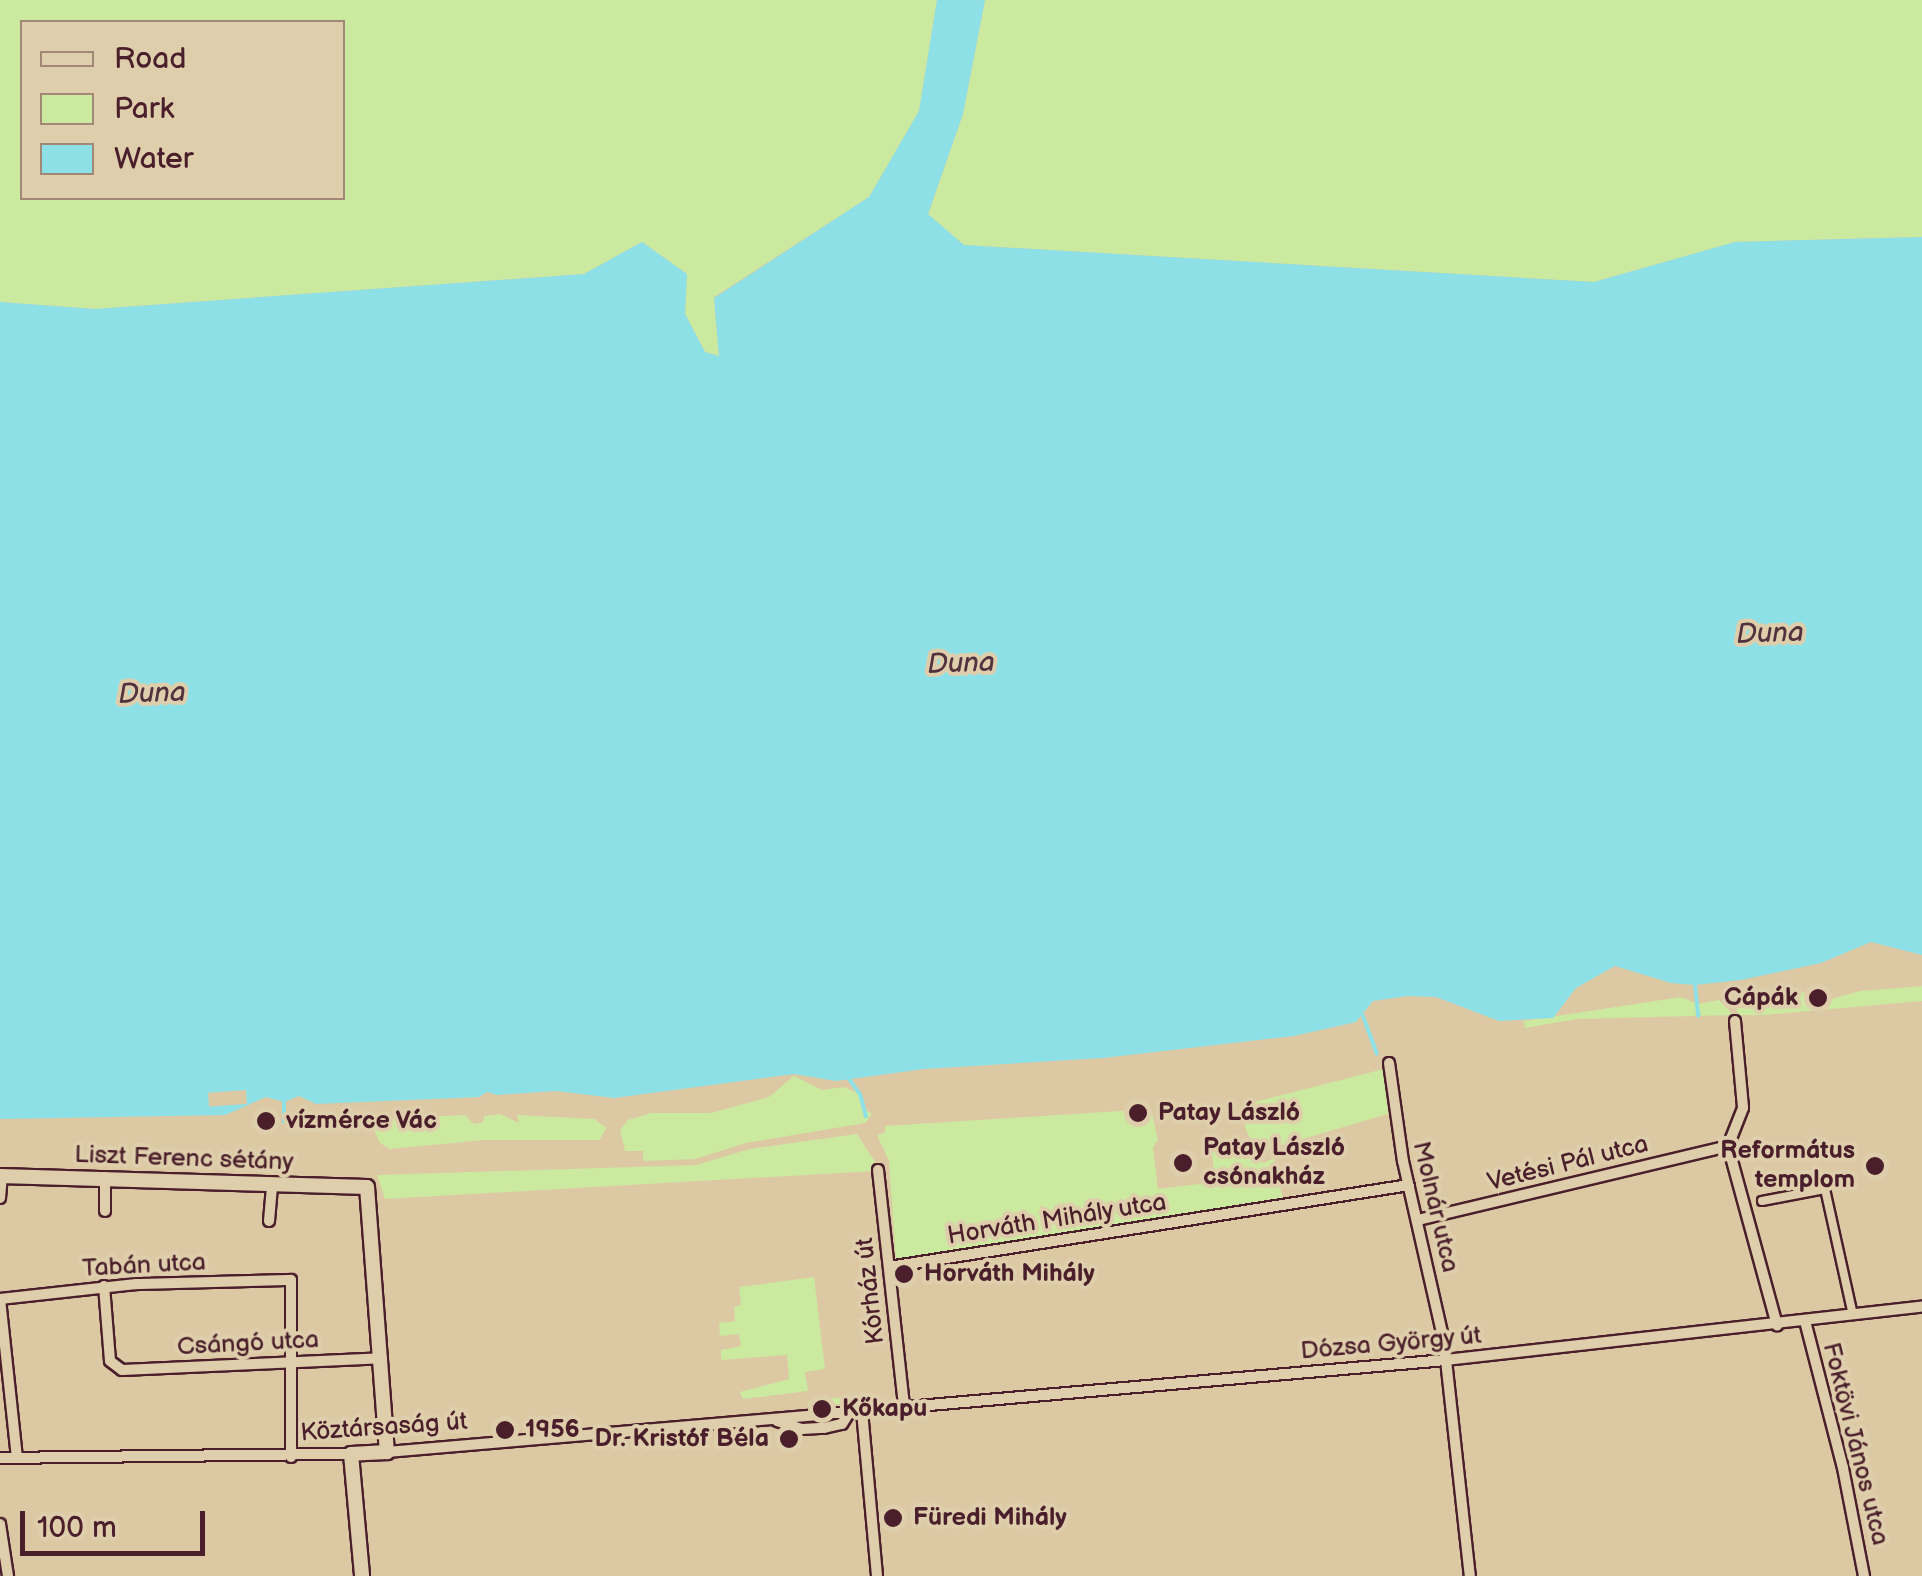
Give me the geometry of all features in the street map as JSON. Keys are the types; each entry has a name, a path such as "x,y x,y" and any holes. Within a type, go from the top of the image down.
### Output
{"street":[{"path":"1735,1022 1743,1108 1728,1146 1777,1325"},
{"name":"Molnár utca","path":"1388,1063 1446,1360 1470,1576"},
{"name":"Vetési Pál utca","path":"1418,1220 1728,1146"},
{"name":"Kórház út","path":"878,1170 904,1407"},
{"path":"0,1198 1,1176"},
{"name":"Liszt Ferenc sétány","path":"1,1176 367,1188 382,1358"},
{"path":"105,1178 105,1211"},
{"path":"269,1221 272,1184"},
{"name":"Horváth Mihály utca","path":"889,1266 1410,1185"},
{"path":"1762,1201 1825,1189 1853,1315"},
{"name":"Tabán utca","path":"0,1299 104,1286 290,1280 292,1359"},
{"name":"Csángó utca","path":"104,1286 110,1361 117,1369 382,1358"},
{"path":"0,1299 17,1458"},
{"name":"Dózsa György út","path":"862,1411 1446,1360 1922,1306"},
{"name":"Foktövi János utca","path":"1805,1322 1843,1468 1864,1576"},
{"path":"382,1358 388,1452"},
{"path":"291,1458 292,1359"},
{"path":"862,1411 877,1576"},
{"name":"Köztársaság út","path":"0,1458 291,1458 862,1411"},
{"name":"Köztársaság út","path":"771,1420 813,1429 842,1424 849,1412"},
{"path":"351,1454 362,1576"},
{"path":"0,1524 8,1576"}],"green space":[{"path":"0,0 937,0 919,111 869,197 714,297 719,356 705,352 685,314 687,274 642,242 584,274 95,309 0,302"},
{"path":"985,0 1922,0 1922,237 1735,242 1594,282 964,245 928,215 963,114"},
{"path":"1922,986 1922,1001 1764,1015 1739,1015 1736,1008 1761,1008 1774,997 1807,992 1817,1003 1860,991"},
{"path":"1681,997 1698,1004 1719,1000 1733,1015 1577,1019 1525,1028 1524,1021"},
{"path":"1384,1069 1388,1114 1268,1149 1253,1145 1245,1127 1247,1104"},
{"path":"794,1076 822,1090 844,1087 860,1094 864,1108 872,1114 865,1123 746,1143 695,1159 643,1161 643,1151 625,1151 620,1130 628,1120 651,1113 711,1113 769,1097"},
{"path":"1151,1109 1158,1140 1153,1148 1158,1189 1215,1182 1211,1143 1264,1163 1274,1158 1283,1200 896,1261 889,1161 877,1135 885,1133 885,1126"},
{"path":"500,1114 519,1123 517,1115 594,1119 607,1128 599,1140 484,1140 390,1149 380,1143 372,1125 388,1119 465,1115 474,1124 483,1122 484,1116"},
{"path":"857,1134 875,1162 875,1171 385,1199 377,1175 696,1165 750,1149"},
{"path":"814,1277 825,1369 805,1372 808,1391 743,1399 740,1392 789,1379 787,1355 721,1360 721,1350 741,1346 739,1334 720,1336 719,1323 735,1321 734,1307 741,1305 739,1287"},
{"path":"873,1394 874,1402 808,1406 809,1401"}],"water":[{"name":"Duna","path":"937,0 985,0 963,114 928,214 964,245 1594,282 1735,242 1922,237 1922,955 1871,942 1821,963 1695,985 1671,983 1615,966 1576,988 1553,1018 1499,1021 1436,997 1408,996 1373,1001 1356,1022 1294,1036 1103,1058 924,1069 836,1081 794,1074 614,1098 556,1091 497,1095 487,1092 479,1097 316,1104 299,1096 284,1102 266,1097 225,1115 0,1119 0,302 95,309 584,274 642,242 687,274 685,314 705,352 719,356 714,298 869,197 919,111"}],"pier":[{"path":"246,1090 247,1104 209,1107 208,1093"}],"waterway":[{"path":"1695,985 1698,1016"},
{"path":"1363,1016 1377,1054"},
{"path":"849,1079 860,1094 866,1116"},
{"path":"284,1102 284,1122"}],"place":[{"name":"Cápák","path":"1818,998"},
{"name":"Patay László","path":"1138,1113"},
{"name":"vízmérce Vác","path":"266,1121"},
{"name":"Patay László csónakház","path":"1183,1163"},
{"name":"Református templom","path":"1875,1166"},
{"name":"Horváth Mihály","path":"904,1274"},
{"name":"Kőkapu","path":"822,1409"},
{"name":"1956","path":"505,1430"},
{"name":"Dr. Kristóf Béla","path":"789,1439"},
{"name":"Füredi Mihály","path":"893,1518"}]}
